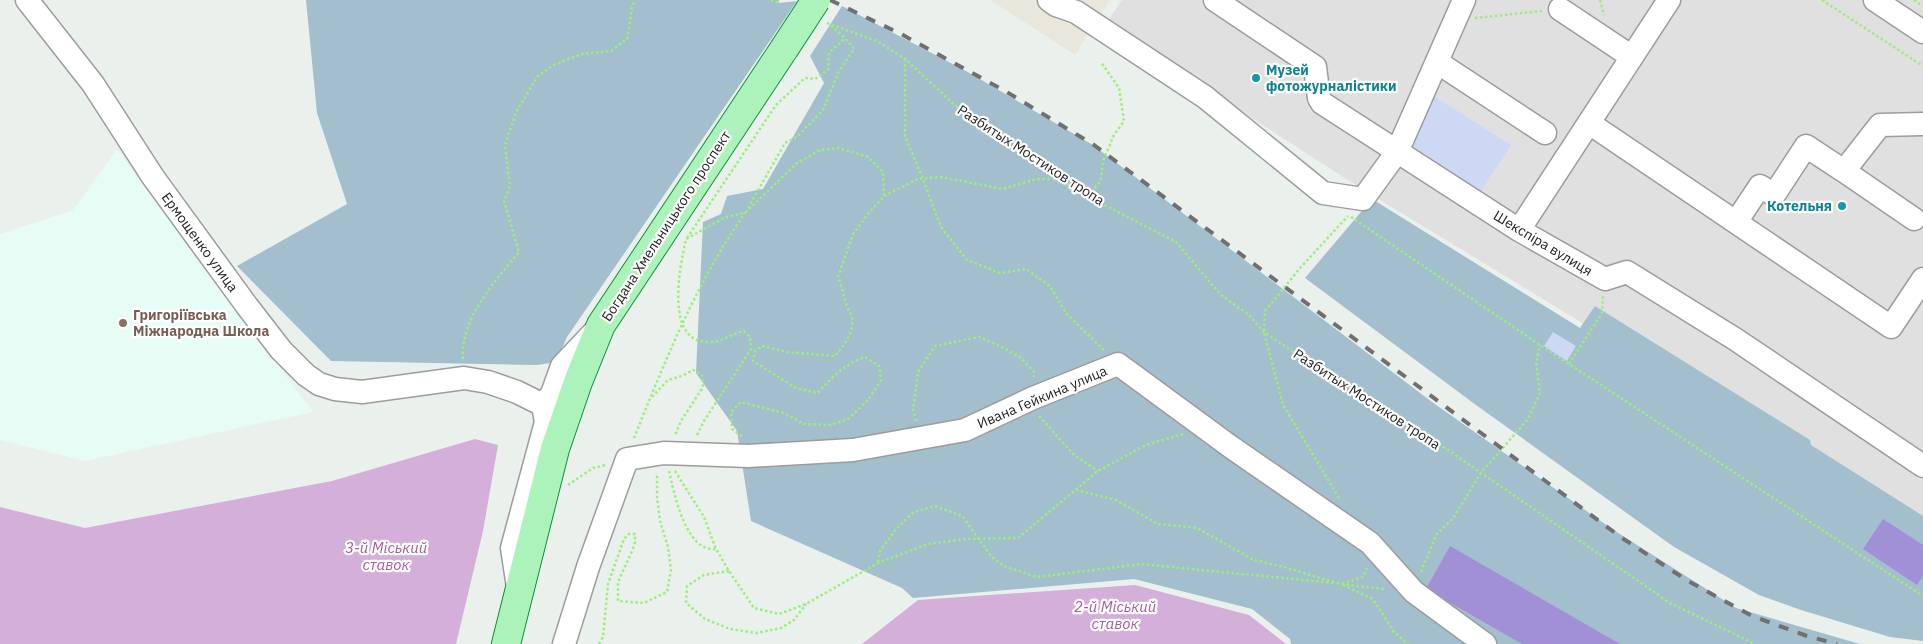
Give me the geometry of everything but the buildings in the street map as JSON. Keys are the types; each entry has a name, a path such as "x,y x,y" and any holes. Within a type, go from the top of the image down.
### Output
{"main road":[{"name":"Богдана Хмельницького проспект","path":"506,644 565,416 601,325 784,49 822,12"}],"street":[{"name":"Ермощенко улица","path":"27,0 93,84 153,177 247,306 281,350 306,375 319,384 335,389 362,392 464,378 488,382 543,405"},
{"path":"1048,0 1056,5 1080,6 1205,97 1323,192 1356,207 1397,152 1464,0"},
{"name":"Шекспіра вулиця","path":"1215,0 1315,67 1319,98 1322,103 1519,230 1605,279 1626,272 1735,339 1923,466"},
{"path":"1519,230 1669,0"},
{"path":"1885,3 1923,32"},
{"path":"1560,9 1632,57"},
{"path":"1437,62 1545,133"},
{"path":"1589,123 1891,327 1923,279"},
{"path":"1844,171 1880,125 1923,124"},
{"path":"1736,222 1760,186 1774,195 1806,146 1914,219"},
{"path":"519,593 512,548 546,422 543,405 552,394 562,366 601,325"},
{"name":"Ивана Гейкина улица","path":"627,458 664,453 748,456 853,450 924,438 965,430 1033,398 1118,364 1370,543 1414,592 1485,644"},
{"path":"564,644 588,567 627,458"}],"path":[{"path":"464,378 462,355 467,330 476,306 519,252 504,201 510,186 505,146 516,112 538,76 553,65 582,54 611,51 627,39 632,7 635,0"},
{"path":"771,0 778,3"},
{"path":"1822,0 1923,66"},
{"path":"1914,0 1923,6"},
{"path":"1455,21 1560,9"},
{"path":"568,485 593,468 627,458 650,398 722,246 746,212 785,143 798,136 824,110 839,71 854,49 822,12"},
{"path":"822,12 878,41 905,59 905,136 941,227 967,260 1000,273 1026,269 1050,286 1066,313 1118,364"},
{"path":"696,436 751,349 750,337 744,331 711,342 695,338 688,332 679,316 678,276 686,239 776,105 805,78 815,79 828,70 830,53 844,37"},
{"name":"Разбитых Мостиков тропа","path":"905,59 957,107 991,131 1075,182 1089,197 1120,211 1176,242 1221,295 1248,314 1264,332 1371,405 1419,430 1480,474 1670,603 1755,644"},
{"path":"770,454 732,429 731,412 741,402 784,413 804,424 831,425 848,419 868,400 881,380 879,366 865,357 854,361 837,372 818,393 796,388 753,361 755,350 762,346 788,352 835,356 844,345 851,330 852,319 838,277 853,234 868,214 884,196 918,179 948,178 1003,190 1036,179 1057,179 1089,197 1101,180 1103,161 1114,135 1124,121 1119,88 1101,62"},
{"path":"686,239 724,218 746,212 797,163 820,150 839,148 868,158 883,172 884,196"},
{"path":"1341,502 1283,405 1264,332 1265,311 1301,267 1356,207 1540,345 1923,596"},
{"path":"1569,364 1602,313 1605,279"},
{"path":"924,438 916,424 914,410 918,372 935,346 979,337 1021,358 1034,372 1033,398 1037,414 1074,455 1098,471"},
{"path":"878,563 880,550 896,529 914,512 935,506 962,516 992,556 1004,566 1037,577 1142,564 1414,592 1436,535 1454,517 1480,474 1528,420 1540,393 1536,363 1540,345"},
{"path":"598,644 604,637 608,584 624,539 629,534 635,534 636,542 618,582 618,601 644,603 667,592 671,570 668,547 660,521 656,497 657,467 681,421 703,387 702,374 693,370 668,380 650,398"},
{"path":"664,453 704,517 716,549 728,571 754,608 779,614 806,604 878,563 928,544 1018,538 1098,471 1146,445 1206,428"},
{"path":"664,453 675,498 687,528 701,546 712,550 716,549"},
{"path":"1076,490 1116,500 1158,524 1197,528 1254,560 1340,584 1373,599 1394,632 1408,644"},
{"path":"1340,584 1363,577 1369,564 1370,543"},
{"path":"728,571 704,575 687,586 686,603 705,619 730,629 757,633 781,628 794,620 806,604"}],"shaded area":[{"path":"306,0 779,0 779,3 797,1 567,337 556,362 537,365 331,361 237,266 347,204 317,113"},
{"path":"990,0 1110,0 1075,55"},
{"path":"1122,0 1923,0 1923,530 1362,189 1106,24"},
{"path":"842,6 966,71 1093,145 1432,402 1612,529 1736,608 1860,644 1291,644 1290,639 1252,609 1134,579 913,598 902,588 751,521 737,431 696,373 703,222 721,214 727,196 763,189 824,83 810,56"},
{"path":"1432,95 1511,145 1481,191 1411,146"},
{"name":"Григоріївська Міжнародна Школа","path":"117,150 313,412 85,461 0,440 0,234 73,210"},
{"path":"1372,199 1580,328 1595,306 1810,440 1811,445 1923,516 1923,641 1890,637 1759,595 1674,547 1476,405 1305,278"},
{"path":"1553,332 1576,346 1567,361 1544,346"},
{"path":"1883,519 1923,545 1923,576 1917,585 1863,549"},
{"path":"1450,546 1620,644 1522,644 1426,589"}],"water":[{"name":"3-й Міський ставок","path":"475,439 498,445 483,531 456,644 0,644 0,507 85,528 332,481"},
{"name":"2-й Міський ставок","path":"1135,585 1249,615 1286,644 862,644 918,600"}],"railway":[{"path":"830,0 901,34 1005,91 1094,145 1622,538 1688,581 1752,616 1807,636 1837,644"}],"place":[{"name":"Музей фотожурналістики","path":"1256,78"},
{"name":"Котельня","path":"1842,206"},
{"name":"Григоріївська Міжнародна Школа","path":"123,323"}]}
